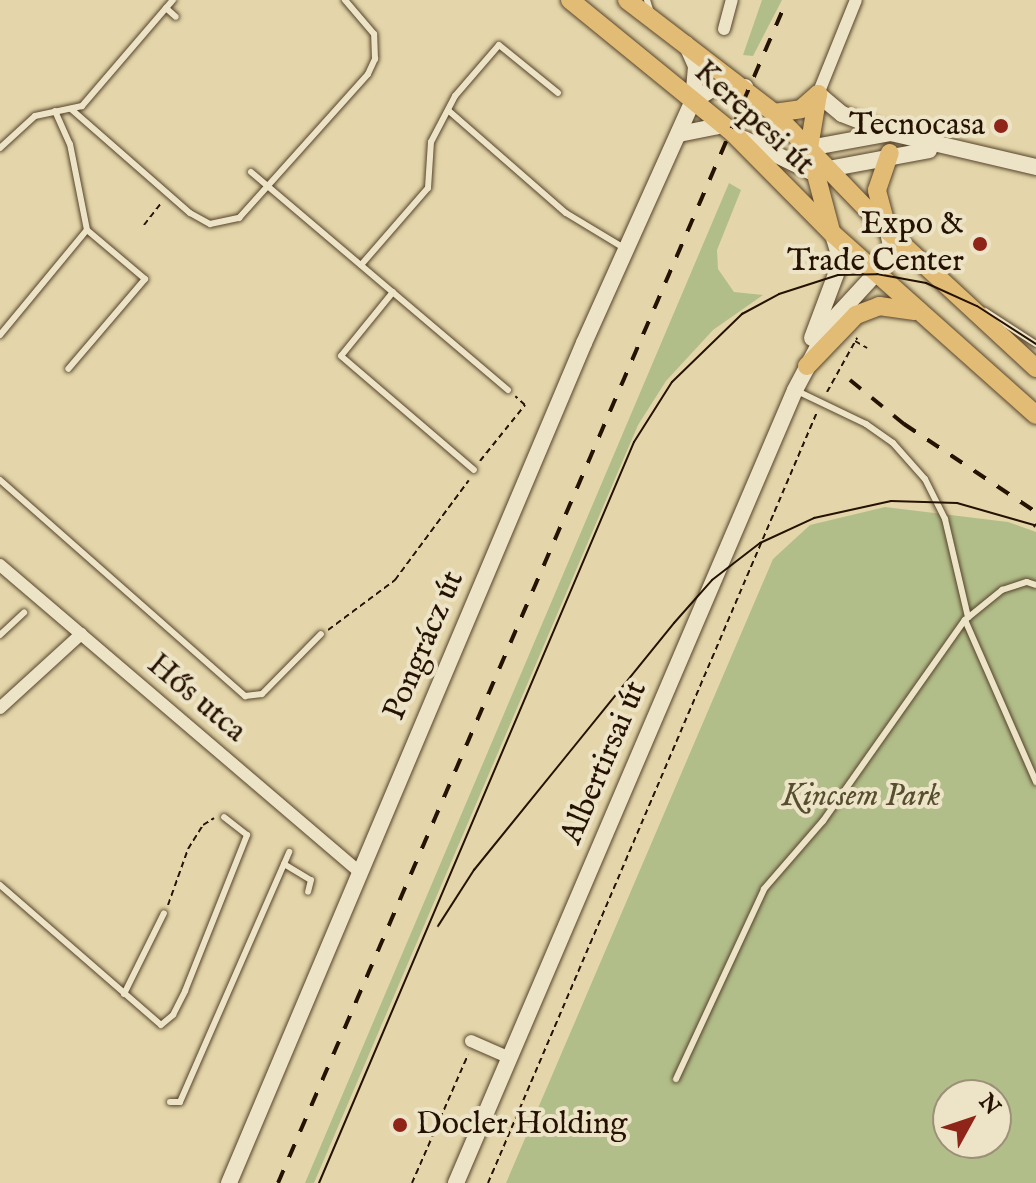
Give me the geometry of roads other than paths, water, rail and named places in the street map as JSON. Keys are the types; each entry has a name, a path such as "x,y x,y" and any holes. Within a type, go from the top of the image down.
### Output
{"main road":[{"name":"Kerepesi út","path":"570,0 728,129 833,234 1036,415"},
{"name":"Kerepesi út","path":"627,0 745,87 774,113 864,205 890,239 1036,368"},
{"path":"774,113 801,109 818,94"},
{"path":"818,94 809,148 812,172 833,234"},
{"path":"890,153 877,190 890,239"},
{"path":"807,366 856,315 879,306 920,312"}],"street":[{"path":"724,29 732,0"},
{"path":"856,0 818,94 842,114 891,133 947,150 1036,167"},
{"name":"Pongrácz út","path":"229,1183 359,872 693,101 696,66 685,42"},
{"path":"693,101 714,88 745,87"},
{"path":"679,134 728,129 812,172 833,172 890,153 947,150"},
{"path":"809,148 891,133"},
{"name":"Albertirsai út","path":"807,366 810,342 841,261 833,234"},
{"name":"Albertirsai út","path":"456,1183 795,390 831,322 877,274 890,239"},
{"name":"Hős utca","path":"0,565 359,872"},
{"path":"0,708 81,634"},
{"path":"472,1042 510,1058"}],"lane":[{"path":"0,148 20,125 55,111 82,106 173,0"},
{"path":"71,109 168,195 210,224 223,224 251,210 368,74 375,59 374,34 345,0"},
{"path":"647,0 654,20"},
{"path":"166,8 176,17"},
{"path":"361,265 428,188 431,142 455,96 499,45 558,93"},
{"path":"55,111 70,144 87,230 145,279 68,369"},
{"path":"449,111 566,213 627,250"},
{"path":"251,172 508,390"},
{"path":"0,335 87,230"},
{"path":"393,292 341,356 474,470"},
{"path":"952,293 1036,344"},
{"path":"795,390 893,443 925,479 945,519 967,618 1036,782"},
{"path":"0,480 245,696 262,694 321,634"},
{"path":"676,1079 764,889 823,821 967,618 1002,590 1027,582 1036,585"},
{"path":"0,635 24,613"},
{"path":"0,885 161,1025 173,1015 247,835 224,817"},
{"path":"170,1102 180,1102 289,852"},
{"path":"284,864 311,880 308,892"},
{"path":"124,994 164,913"}],"tram line":[{"path":"319,1183 634,442 672,382 742,314 779,294 838,275 877,274 926,283 977,306 1036,344"},
{"path":"438,926 474,870 674,623 712,580 760,543 814,518 891,501 957,503 1034,525"}],"railway":[{"path":"278,1183 787,0"},
{"path":"850,380 904,424 1036,512"}],"place":[{"name":"Tecnocasa","path":"1001,126"},
{"name":"Expo & Trade Center","path":"980,244"},
{"name":"Docler Holding","path":"400,1125"}],"park label":[{"name":"Kincsem Park","path":"861,797"}]}
